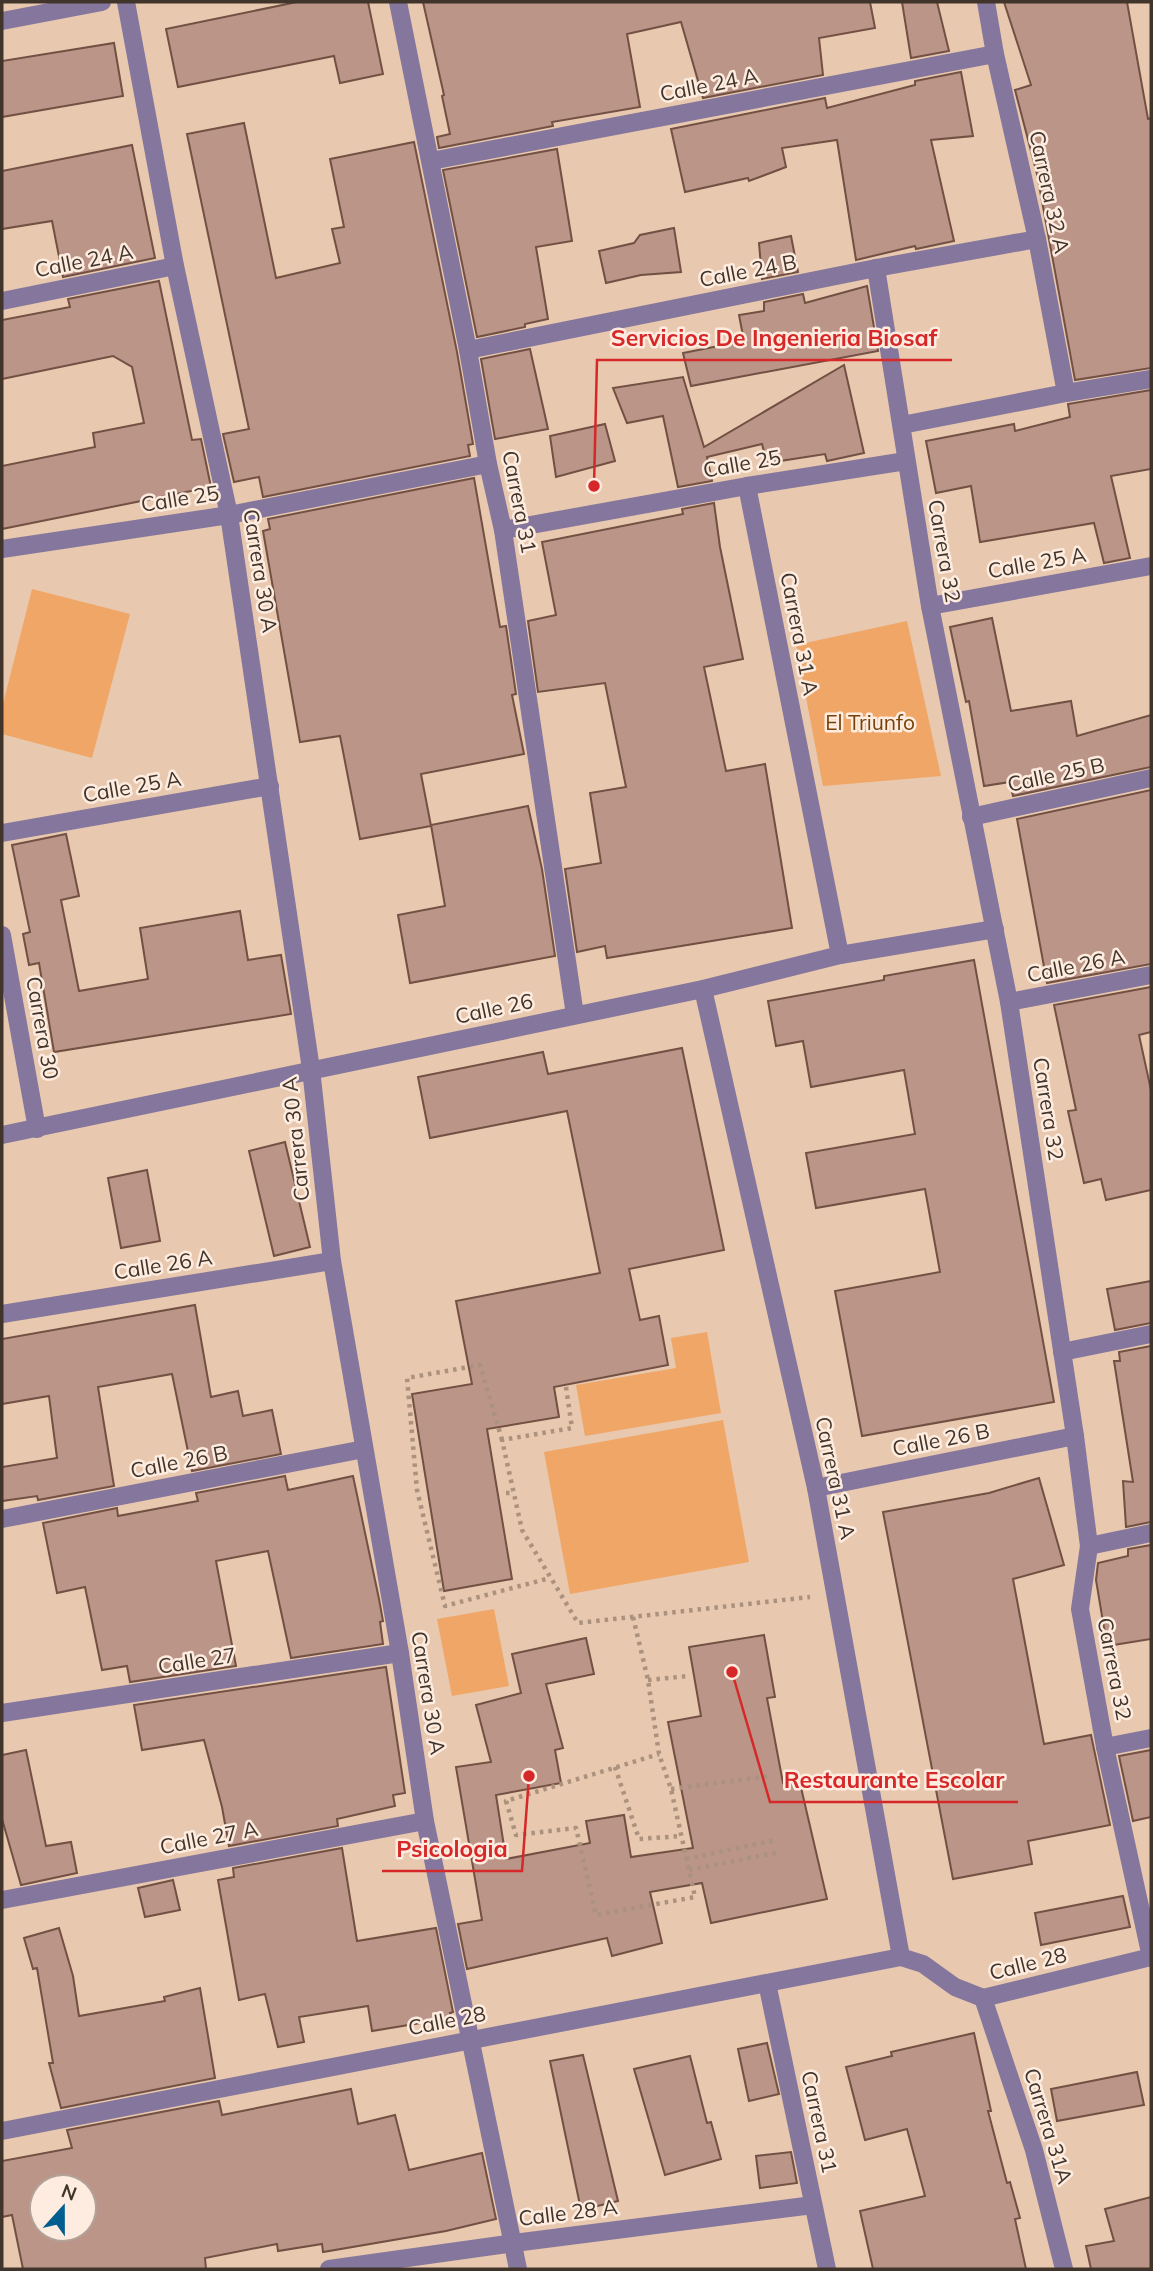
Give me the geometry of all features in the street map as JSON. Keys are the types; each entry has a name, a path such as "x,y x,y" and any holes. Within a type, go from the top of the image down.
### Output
{"street":[{"path":"2,21 102,2"},
{"name":"Carrera 30 A","path":"126,2 175,266 229,515 311,1069 332,1261 400,1653 425,1821 518,2269"},
{"name":"Carrera 31","path":"398,2 503,530 575,1015"},
{"name":"Carrera 32 A","path":"986,2 995,54 1037,239 1066,393"},
{"name":"Calle 24 A","path":"431,161 995,54"},
{"name":"Calle 24 B","path":"468,350 876,268 1037,239"},
{"name":"Calle 24 A","path":"2,301 175,266"},
{"name":"Carrera 32","path":"876,268 930,606 1009,1002 1075,1436 1089,1546 1080,1609 1105,1747 1151,1957"},
{"path":"902,425 1151,379"},
{"name":"Calle 25","path":"503,530 747,486 906,461"},
{"name":"Calle 25","path":"2,550 229,515 488,464"},
{"name":"Carrera 31 A","path":"747,486 839,955"},
{"name":"Calle 25 A","path":"930,606 1151,566"},
{"name":"Calle 25 B","path":"971,817 1151,778"},
{"name":"Calle 25 A","path":"2,833 270,786"},
{"name":"Calle 26","path":"2,1135 703,989 839,955 995,929"},
{"name":"Carrera 30","path":"2,935 37,1129"},
{"name":"Calle 26 A","path":"1009,1002 1151,975"},
{"name":"Carrera 31 A","path":"703,989 816,1488 901,1957"},
{"name":"Calle 26 A","path":"2,1314 332,1261"},
{"path":"1062,1352 1151,1334"},
{"name":"Calle 26 B","path":"816,1488 1075,1436"},
{"name":"Calle 26 B","path":"2,1519 364,1449"},
{"path":"1089,1546 1151,1533"},
{"name":"Calle 27","path":"2,1713 400,1653"},
{"path":"1105,1747 1151,1738"},
{"name":"Calle 27 A","path":"2,1900 425,1821"},
{"name":"Calle 28","path":"2,2131 901,1957 923,1964 955,1987 983,1998 1151,1957"},
{"name":"Carrera 31","path":"767,1983 827,2269"},
{"name":"Carrera 31A","path":"983,1998 1034,2150 1064,2269"},
{"name":"Calle 28 A","path":"329,2269 813,2205"}],"path":[{"path":"550,1578 445,1606 417,1490 407,1378 480,1365 502,1440 522,1530 578,1623 835,1594"},
{"path":"502,1440 572,1428 566,1388"},
{"path":"506,1493 514,1493"},
{"path":"633,1617 648,1680 659,1754 671,1789 695,1897 597,1915 576,1828 516,1836 506,1801 659,1754"},
{"path":"648,1680 688,1676"},
{"path":"615,1767 639,1839 681,1836"},
{"path":"671,1789 769,1776"},
{"path":"686,1858 776,1840"},
{"path":"689,1870 780,1852"}],"green space":[{"path":"32,589 130,614 92,758 2,734 2,708"},
{"name":"El Triunfo","path":"907,621 941,776 823,786 796,645"},
{"path":"707,1332 721,1413 585,1436 576,1385 676,1368 671,1338"},
{"path":"723,1420 749,1562 570,1594 544,1452"},
{"path":"494,1609 509,1686 452,1696 437,1619"}],"building":[{"path":"297,2 368,2 383,74 340,83 334,56 178,87 166,29"},
{"path":"423,2 870,2 875,28 819,38 823,75 703,98 681,22 627,34 640,107 552,122 553,126 439,148 437,137 450,134"},
{"path":"902,2 937,2 949,51 911,58"},
{"path":"1004,2 1127,2 1148,119 1151,118 1151,368 1075,380 1037,174 1015,90 1031,85"},
{"path":"114,43 123,96 2,117 2,61"},
{"path":"961,72 973,136 931,140 954,241 916,249 915,246 856,260 837,140 782,148 786,167 749,181 748,178 685,192 671,129 825,98 827,108 915,85 915,81"},
{"path":"244,123 276,278 340,263 332,229 344,227 330,159 414,142 457,352 473,444 468,445 470,456 263,497 259,477 234,482 223,434 249,429 187,134"},
{"path":"132,145 155,258 63,277 52,221 2,229 2,171"},
{"path":"557,149 572,241 536,247 548,319 525,324 525,327 477,337 443,170"},
{"path":"674,228 681,272 641,275 606,283 599,251 634,243 640,235"},
{"path":"791,236 798,272 762,279 759,243"},
{"path":"159,281 192,440 201,439 211,487 2,529 2,466 95,447 93,433 144,423 132,367 113,356 2,379 2,320 70,307 68,299"},
{"path":"867,286 878,351 691,386 683,353 744,341 739,315 764,311 764,302 803,294 805,303"},
{"path":"530,349 548,429 495,439 481,359"},
{"path":"844,365 864,453 827,461 825,454 767,463 762,444 707,457 712,481 678,487 663,416 627,423 613,388 683,377 704,447"},
{"path":"1151,390 1151,469 1111,476 1130,558 1104,563 1094,523 980,542 971,486 936,493 926,441 1014,424 1015,431 1070,417 1068,404"},
{"path":"605,424 615,461 556,477 550,436"},
{"path":"474,478 500,627 506,626 516,694 512,695 524,754 421,774 431,826 360,839 340,736 300,742 263,531 270,529 268,519"},
{"path":"714,503 720,547 743,659 704,667 726,771 765,764 792,928 607,958 605,946 577,952 565,869 601,863 590,793 626,787 605,683 538,692 528,621 556,615 542,542 683,514 682,509"},
{"path":"992,618 1011,711 1071,701 1077,736 1151,715 1151,767 1013,796 1010,782 984,786 969,701 966,702 950,627"},
{"path":"1151,790 1151,964 1047,983 1017,819"},
{"path":"528,806 542,869 555,956 410,983 398,915 445,906 431,825"},
{"path":"66,834 79,896 61,900 79,991 148,979 140,928 240,911 248,960 281,955 291,1014 54,1052 39,963 29,965 23,934 30,932 12,845"},
{"path":"974,960 1054,1402 862,1436 835,1291 940,1272 925,1189 816,1208 806,1153 915,1134 904,1070 811,1087 803,1041 776,1046 768,1001"},
{"path":"1151,987 1151,1032 1139,1035 1151,1090 1151,1190 1106,1200 1101,1179 1084,1183 1068,1111 1076,1110 1054,1005"},
{"path":"682,1048 724,1250 629,1269 640,1320 659,1316 668,1365 554,1387 559,1417 487,1429 512,1579 444,1591 412,1394 472,1384 456,1301 600,1273 567,1111 430,1138 418,1077 543,1052 548,1074"},
{"path":"285,1142 310,1247 274,1256 249,1151"},
{"path":"147,1170 160,1241 121,1248 108,1178"},
{"path":"1151,1281 1151,1323 1115,1330 1107,1289"},
{"path":"195,1305 211,1397 238,1391 243,1416 272,1410 281,1454 192,1471 172,1374 98,1387 114,1486 38,1500 37,1496 2,1501 2,1467 57,1458 49,1396 2,1404 2,1339"},
{"path":"1151,1346 1151,1522 1126,1527 1123,1481 1133,1482 1114,1361 1120,1361 1119,1352"},
{"path":"285,1476 288,1490 353,1476 383,1621 380,1622 383,1644 291,1658 268,1551 216,1561 236,1666 130,1682 127,1666 102,1670 85,1587 57,1593 43,1523 117,1508 118,1516 198,1501 196,1493"},
{"path":"1039,1478 1064,1565 1013,1579 1044,1744 1091,1735 1110,1825 1028,1841 1032,1864 953,1879 883,1512 989,1493"},
{"path":"1151,1545 1151,1639 1107,1646 1096,1580 1098,1563 1128,1556 1128,1549"},
{"path":"764,1635 775,1697 767,1698 783,1783 799,1779 827,1899 711,1923 702,1883 650,1892 662,1943 612,1956 607,1938 467,1969 458,1924 482,1920 456,1767 491,1762 476,1705 521,1693 512,1654 586,1638 594,1674 546,1684 563,1748 555,1750 561,1783 496,1795 506,1859 590,1843 586,1821 624,1815 631,1857 693,1848 668,1722 701,1716 689,1647"},
{"path":"386,1667 405,1793 393,1795 395,1806 337,1819 338,1826 229,1846 222,1807 204,1740 142,1750 134,1705"},
{"path":"26,1750 46,1846 71,1842 77,1873 21,1885 2,1819 2,1755"},
{"path":"1151,1750 1151,1817 1133,1821 1119,1756"},
{"path":"342,1848 357,1941 436,1928 453,2012 450,2013 451,2018 372,2031 368,2006 299,2017 304,2042 278,2047 265,1994 239,2000 218,1880 234,1877 233,1868"},
{"path":"173,1880 180,1910 145,1917 138,1888"},
{"path":"1123,1896 1130,1927 1041,1945 1035,1913"},
{"path":"59,1928 73,1976 79,2016 165,2001 164,1997 200,1988 215,2078 61,2108 49,2063 53,2063 37,1968 33,1969 24,1938"},
{"path":"974,2033 991,2111 988,2111 1007,2183 1010,2182 1020,2218 1015,2219 1026,2269 873,2269 860,2211 925,2196 907,2129 865,2140 846,2067 892,2056 891,2052"},
{"path":"767,2043 779,2094 749,2101 738,2049"},
{"path":"583,2055 618,2201 581,2210 550,2061"},
{"path":"690,2056 707,2123 711,2122 721,2159 665,2175 634,2069"},
{"path":"1137,2072 1144,2105 1057,2121 1051,2089"},
{"path":"351,2089 358,2124 395,2115 409,2170 482,2153 496,2219 446,2231 323,2252 322,2244 278,2251 277,2244 205,2258 206,2269 23,2269 12,2215 2,2217 2,2161 72,2148 67,2130 219,2101 222,2115"},
{"path":"791,2152 797,2183 760,2188 756,2156"},
{"path":"1151,2197 1151,2269 1091,2269 1086,2246 1114,2241 1105,2209"}],"place":[{"name":"Servicios De Ingenieria Biosaf","path":"594,486"},
{"name":"Restaurante Escolar","path":"732,1672"},
{"name":"Psicologia","path":"529,1776"}]}
